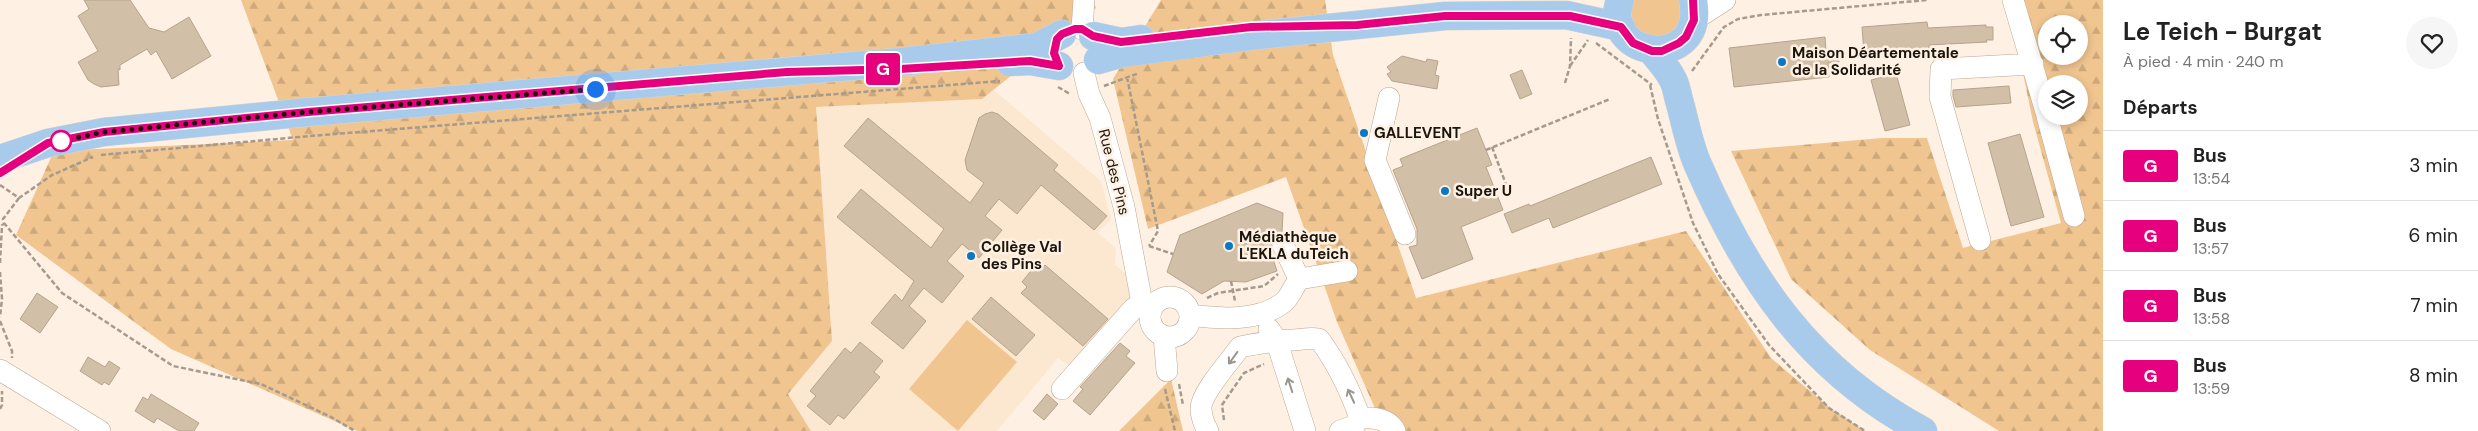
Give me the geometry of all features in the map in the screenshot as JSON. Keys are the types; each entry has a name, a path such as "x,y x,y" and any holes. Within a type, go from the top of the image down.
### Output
{"main road":[{"path":"0,159 48,143 104,132 301,112 787,72 1037,47 1078,60 1121,42 1251,27 1357,25 1445,16 1467,8 1564,21 1620,10 1633,43 1652,51 1662,51 1679,43 1686,37 1694,10"},
{"path":"1662,82 1679,43"},
{"path":"1652,51 1662,82 1697,163 1730,233 1758,280 1798,334 1842,378 1906,422 1923,431"},
{"path":"0,173 48,143"}],"street":[{"name":"Rue des Pins","path":"1084,0 1078,60 1100,118 1150,290 1152,305"},
{"path":"1694,10 1725,0"},
{"path":"2013,0 2038,82"},
{"path":"1980,240 1940,97 1941,69 2033,64"},
{"path":"1389,98 1375,160 1405,234"},
{"path":"2049,125 2074,216"},
{"path":"1283,245 1298,279"},
{"path":"1298,279 1347,271"},
{"path":"1189,312 1215,318 1260,314 1286,300 1298,279"},
{"path":"1062,389 1133,309 1174,297 1180,299 1189,312 1190,321 1183,332 1178,335 1164,336"},
{"path":"1152,305 1154,327 1164,336 1167,370"},
{"path":"1260,314 1276,340 1305,431"},
{"path":"1217,428 1204,422 1201,406 1206,394 1240,347 1276,340 1293,340 1308,337 1319,339 1330,355 1354,400 1360,418"},
{"path":"0,370 100,431"},
{"path":"1340,431 1354,426 1360,418 1374,417 1387,422 1395,431"}],"path":[{"path":"1662,82 1691,72 1698,65 1724,27 1738,19 1927,0"},
{"path":"1564,21 1570,66"},
{"path":"1565,83 1570,66 1590,38 1662,82"},
{"path":"1078,60 1076,97 1078,60"},
{"path":"1078,60 1095,89 1145,71"},
{"path":"1127,77 1158,231 1138,254"},
{"path":"0,263 3,219 19,198 52,175 76,162 97,156 320,135 1004,80"},
{"path":"1662,82 1658,118 1693,223 1718,274 1769,345 1829,408 1865,431"},
{"path":"1486,150 1610,100"},
{"path":"1492,147 1510,195"},
{"path":"0,185 19,198"},
{"path":"4,224 62,293 173,366 261,384 331,417 354,431"},
{"path":"1138,254 1173,254"},
{"path":"0,272 2,299 0,317"},
{"path":"1189,312 1218,293 1264,286 1280,273 1298,279"},
{"path":"1217,428 1222,405 1244,373 1264,364"},
{"path":"1167,370 1162,371 1175,431"}],"shaded area":[{"name":"Collège Val des Pins","path":"994,90 1101,181 1111,219 1098,233 1116,248 1115,265 1129,276 1133,297 1072,368 1058,358 997,431 811,431 788,394 832,341 816,107 982,99"}],"green space":[{"path":"241,0 1093,0 1096,8 982,99 816,107 832,341 788,394 811,431 357,431 171,349 16,235 54,151 293,140"},
{"path":"1161,0 1325,0 1333,55 1416,298 1686,231 1771,358 1829,407 1865,431 1385,431 1337,322 1286,177 1148,229 1113,79"},
{"path":"1632,0 1681,0 1684,10 1676,32 1647,39 1631,23"},
{"path":"2008,0 2103,0 2103,431 1999,431 1870,350 1791,279 1731,151 1882,138 1927,138 1963,248 2061,223 2033,122"},
{"path":"967,320 1017,362 958,431 909,389"},
{"path":"1171,379 1183,431 1119,431"}],"building":[{"path":"84,0 130,0 149,28 164,32 189,17 211,56 172,79 156,51 151,55 147,49 120,65 120,70 118,69 119,85 101,87 94,84 88,80 78,62 98,51 78,16 89,9"},
{"path":"1927,22 1928,28 1986,25 1986,27 1993,27 1993,40 1986,40 1987,42 1929,45 1929,49 1864,54 1862,27"},
{"name":"Maison Déartementale de la Solidarité","path":"1825,37 1826,51 1836,50 1839,62 1828,63 1829,77 1734,87 1729,48"},
{"path":"1402,56 1426,62 1427,59 1438,61 1435,75 1439,76 1437,89 1392,81 1387,74 1391,72 1387,67"},
{"path":"1522,70 1532,94 1520,99 1510,75"},
{"path":"1896,73 1910,125 1885,131 1871,80"},
{"path":"2009,86 2011,103 1956,107 1953,90"},
{"path":"992,112 998,114 1058,165 1054,170 1107,216 1094,230 1041,185 1017,214 999,199 985,216 1002,230 979,258 962,244 947,261 964,276 942,303 924,288 909,306 926,321 903,349 871,323 895,294 902,301 914,281 837,217 861,189 931,248 944,229 844,146 868,118 970,203 984,183 967,170 965,160 979,118"},
{"name":"Super U","path":"1477,128 1492,165 1486,167 1503,210 1461,227 1473,259 1422,279 1409,247 1417,245 1417,229 1393,170 1403,166 1400,159"},
{"path":"2020,134 2044,217 2011,226 1988,143"},
{"path":"1651,157 1662,184 1553,228 1549,218 1512,233 1504,214 1529,204 1530,206"},
{"path":"1257,203 1283,213 1282,232 1270,236 1273,252 1271,253 1277,271 1246,282 1224,281 1202,294 1167,272 1180,235"},
{"path":"1045,265 1108,319 1083,346 1021,293 1027,287 1022,282 1034,267 1040,272"},
{"path":"37,293 58,307 40,333 20,319"},
{"path":"991,297 1035,335 1016,356 972,319"},
{"path":"860,342 883,361 874,372 880,377 844,419 838,415 830,425 807,406 816,396 810,391 845,348 851,353"},
{"path":"1120,343 1130,351 1126,356 1135,363 1090,415 1073,401 1083,389 1080,387"},
{"path":"88,357 105,367 109,361 120,368 109,385 104,382 102,385 80,371"},
{"path":"151,394 199,423 194,431 179,431 157,418 154,423 135,411 143,397 148,400"},
{"path":"1047,394 1058,404 1044,420 1033,411"}],"bus line":[{"name":"G","path":"0,173 48,143 104,132 308,112 787,72 900,69 1030,61 1059,66 1055,60 1054,53 1057,39 1068,30 1075,29 1082,29 1093,36 1121,42 1251,27 1357,25 1445,16 1566,15 1621,27 1633,43 1652,51 1662,51 1679,43 1691,29 1695,10 1693,0"}],"place":[{"name":"Maison Déartementale de la Solidarité","path":"1782,62"},
{"name":"GALLEVENT","path":"1364,133"},
{"name":"Super U","path":"1445,191"},
{"name":"Médiathèque L'EKLA duTeich","path":"1229,246"},
{"name":"Collège Val des Pins","path":"971,256"}],"route":[{"path":"61,141 104,132 308,112 595,89"}]}
